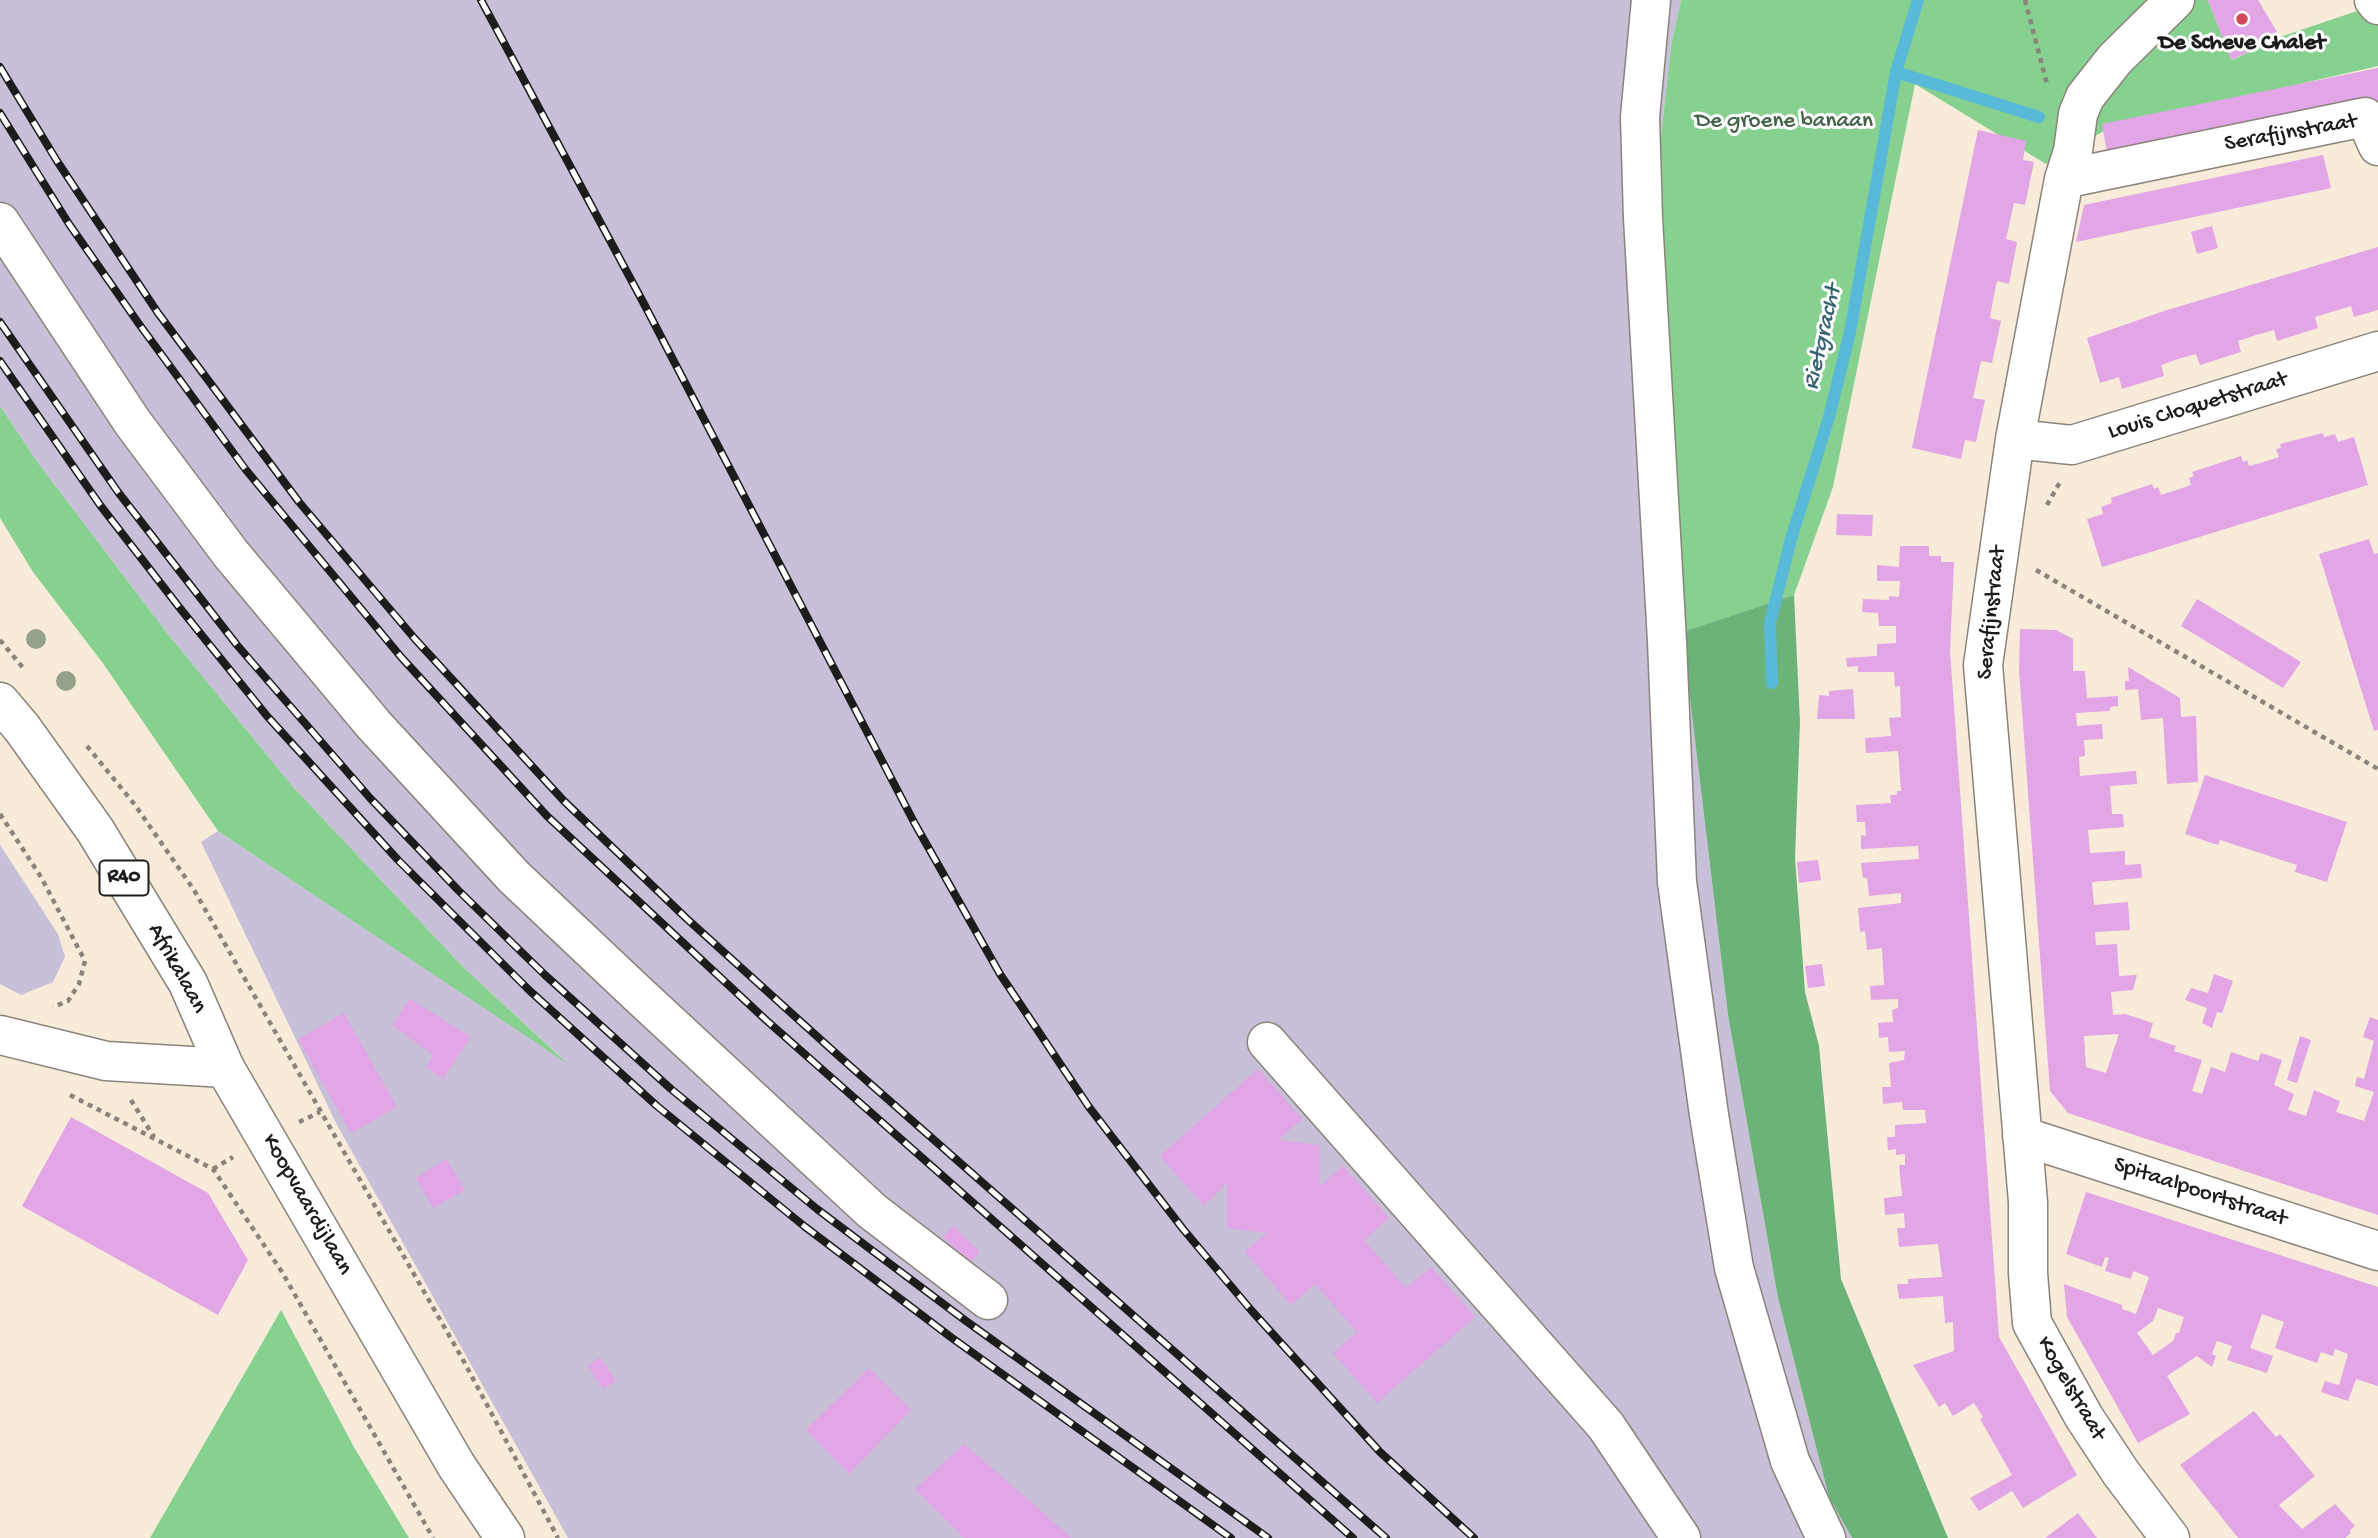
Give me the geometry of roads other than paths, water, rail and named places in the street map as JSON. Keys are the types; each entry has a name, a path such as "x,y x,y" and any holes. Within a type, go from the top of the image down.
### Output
{"street":[{"path":"1651,0 1640,117 1677,882 1709,1115 1734,1268 1790,1461 1826,1538"},
{"path":"2071,155 2078,114 2085,97 2115,59 2175,0"},
{"path":"2374,0 2378,5"},
{"name":"Serafijnstraat","path":"2022,1136 1983,665 2015,439 2071,155 2365,117 2378,146"},
{"path":"0,222 133,423 231,554 374,725 514,877 639,995 872,1211 988,1300"},
{"name":"Louis Cloquetstraat","path":"2015,439 2072,445 2378,351"},
{"name":"Afrikalaan","path":"0,702 22,728 95,830 188,984 225,1068"},
{"path":"0,1035 106,1061 225,1068"},
{"path":"1267,1042 1606,1426 1681,1538"},
{"name":"Koopvaardijlaan","path":"225,1068 456,1465 505,1538"},
{"name":"Spitaalpoortstraat","path":"2022,1136 2378,1251"},
{"name":"Kogelstraat","path":"2022,1136 2028,1202 2028,1273 2032,1323 2084,1417 2121,1473 2170,1538"}],"waterway":[{"name":"Rietgracht","path":"1772,683 1770,623 1791,539 1829,417 1850,332 1896,72 1918,0"},
{"path":"1896,72 2039,117"}],"railway":[{"path":"481,0 643,302 915,824 1000,974 1089,1107 1183,1229 1251,1310 1380,1452 1474,1538"},
{"path":"0,67 57,161 158,313 299,502 415,639 564,801 686,918 841,1058 1386,1538"},
{"path":"0,113 69,224 246,470 401,657 547,816 766,1020 1353,1538"},
{"path":"0,322 118,492 237,645 370,798 458,890 545,975 671,1089 817,1209 966,1321 1268,1538"},
{"path":"0,361 100,505 267,716 398,860 530,991 657,1106 804,1226 952,1338 1231,1538"}],"place":[{"name":"De Scheve Chalet","path":"2242,19"}],"park label":[{"name":"De groene banaan","path":"1784,122"}]}
